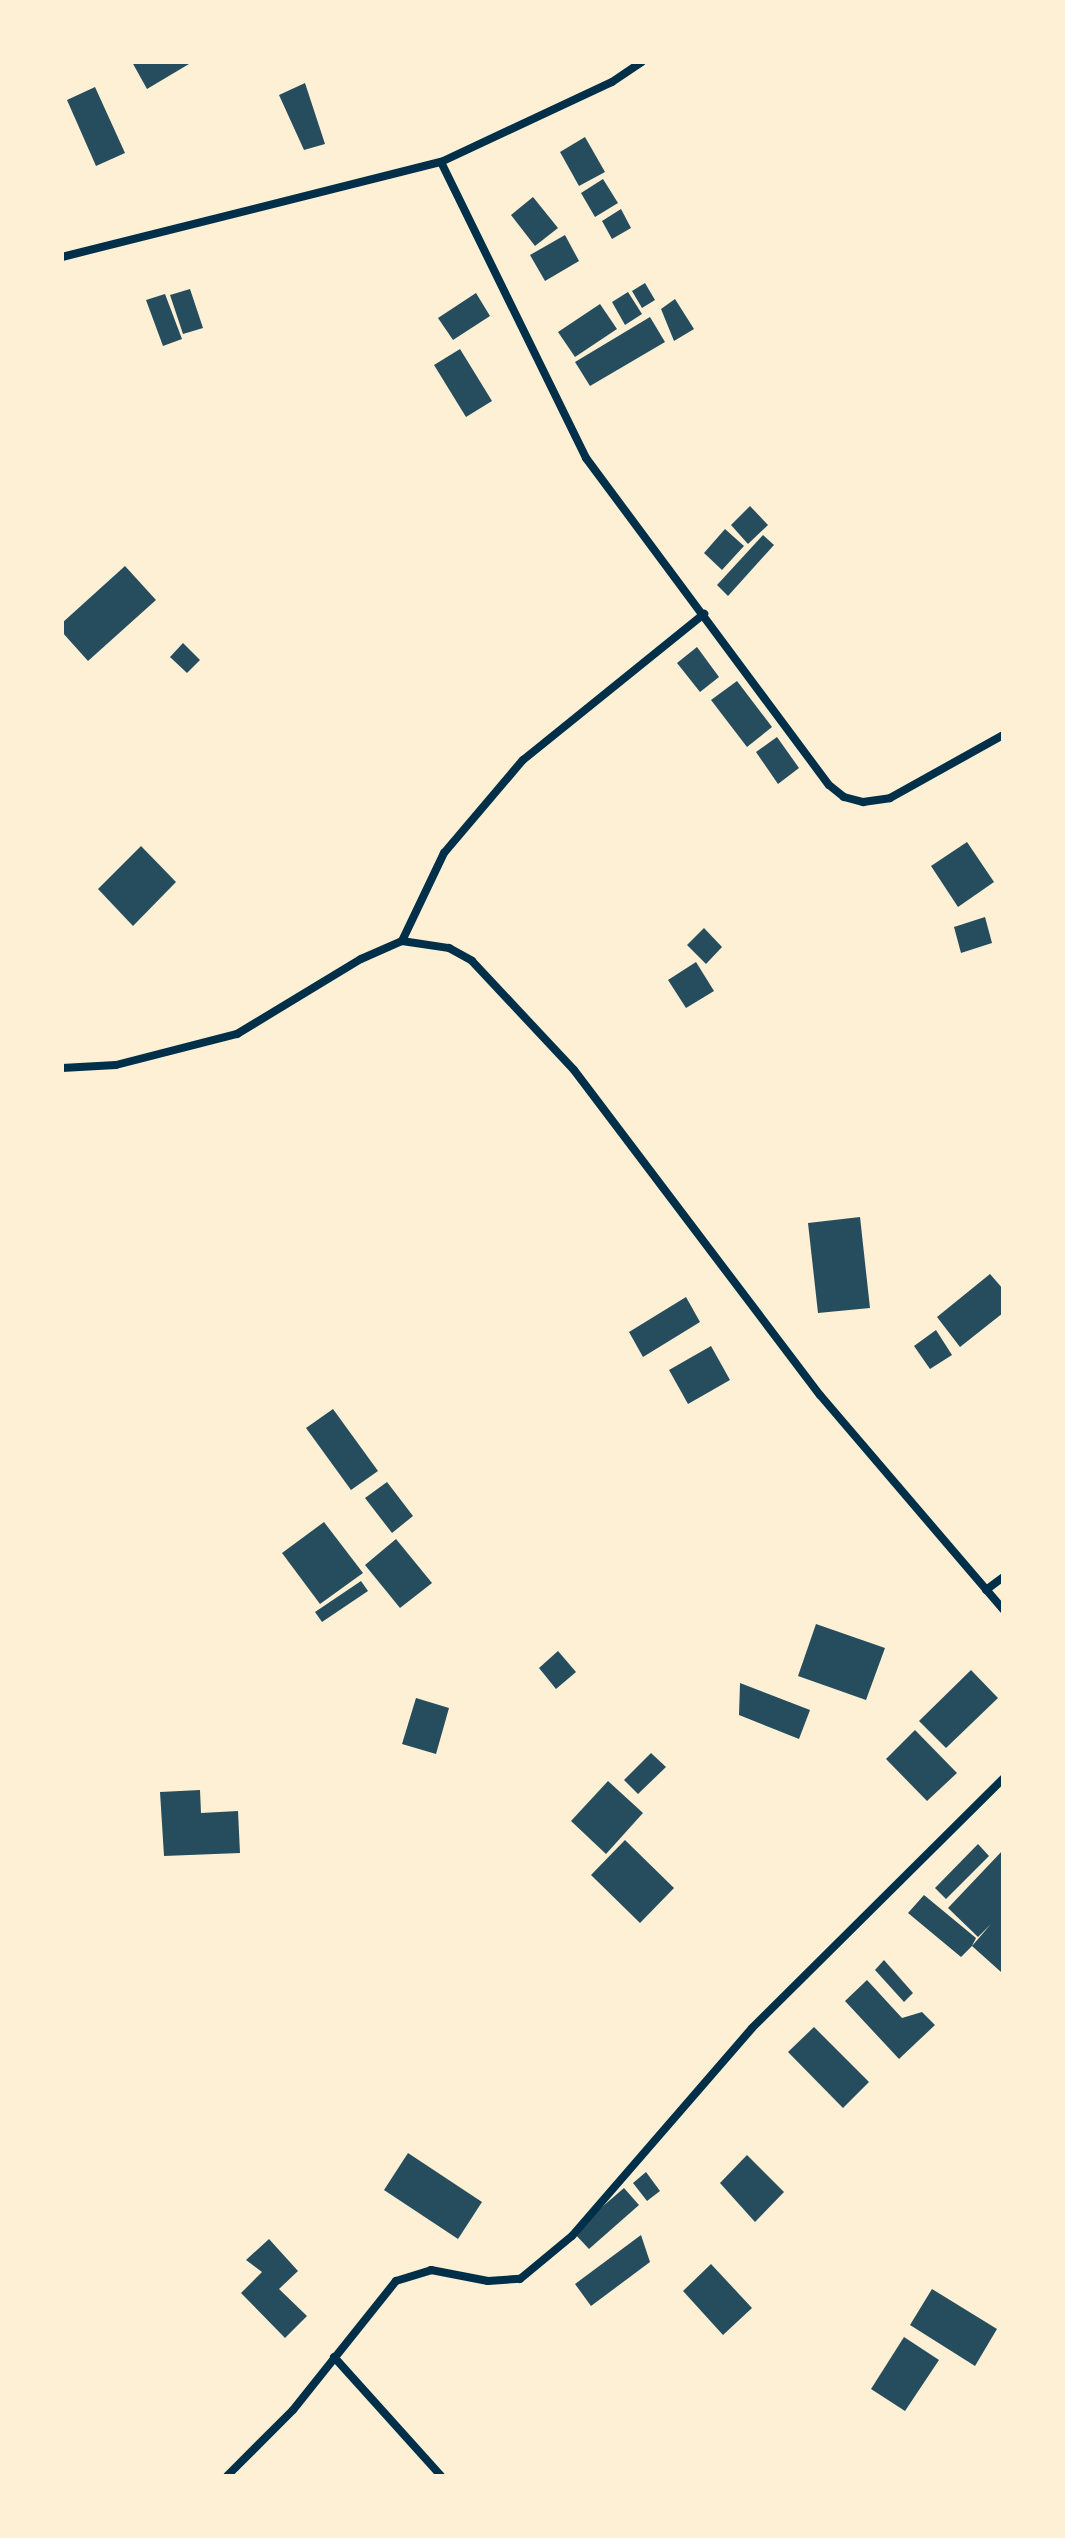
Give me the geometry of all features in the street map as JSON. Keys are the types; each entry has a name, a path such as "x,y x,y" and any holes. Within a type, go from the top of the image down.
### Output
{"street":[{"path":"62,257 441,162 612,82 642,62"},
{"path":"441,162 586,458 641,538 704,614 765,702 844,797 863,802 890,798 1003,735"},
{"path":"402,941 444,853 523,760 704,614"},
{"path":"62,1068 116,1065 199,1048 237,1034 361,959 402,941 429,943 472,961 574,1070 820,1395 1003,1609"},
{"path":"986,1590 1003,1577"},
{"path":"227,2476 293,2410 396,2281 413,2273 446,2270 488,2281 520,2279 572,2236 752,2028 1003,1779"},
{"path":"334,2357 441,2476"}],"building":[{"path":"132,62 187,62 189,64 147,89"},
{"path":"305,83 325,144 304,150 279,95"},
{"path":"95,87 125,153 96,166 67,100"},
{"path":"585,137 605,172 579,186 560,152"},
{"path":"603,179 618,203 595,217 581,193"},
{"path":"533,197 558,228 535,246 511,215"},
{"path":"621,209 631,228 612,239 602,221"},
{"path":"565,235 579,261 545,281 530,255"},
{"path":"645,283 655,300 642,308 632,291"},
{"path":"190,289 203,328 183,334 170,295"},
{"path":"628,292 642,314 625,325 612,302"},
{"path":"476,293 490,316 453,340 438,318"},
{"path":"165,294 182,339 163,346 146,300"},
{"path":"675,299 694,329 674,341 661,309"},
{"path":"600,304 617,329 575,357 558,332"},
{"path":"650,317 665,342 590,386 575,362"},
{"path":"460,349 492,401 466,417 434,365"},
{"path":"750,506 768,525 748,544 731,525"},
{"path":"725,529 744,546 722,570 704,553"},
{"path":"763,535 774,545 728,596 717,585"},
{"path":"125,566 156,600 88,661 62,632 62,623"},
{"path":"183,643 200,660 187,673 170,657"},
{"path":"697,647 719,677 700,692 677,663"},
{"path":"737,681 772,727 747,747 711,700"},
{"path":"777,737 799,768 778,784 756,752"},
{"path":"967,842 994,882 958,907 931,866"},
{"path":"141,846 176,882 133,926 98,889"},
{"path":"985,917 992,943 961,953 954,927"},
{"path":"704,928 722,947 706,964 687,945"},
{"path":"696,962 714,991 686,1008 668,980"},
{"path":"860,1217 870,1308 818,1313 808,1223"},
{"path":"990,1274 1003,1289 1003,1313 960,1347 937,1317"},
{"path":"686,1297 700,1322 643,1357 629,1332"},
{"path":"936,1330 952,1355 930,1369 914,1346"},
{"path":"711,1346 730,1380 688,1404 669,1370"},
{"path":"333,1409 378,1471 351,1490 306,1428"},
{"path":"387,1482 413,1516 392,1533 365,1498"},
{"path":"324,1522 363,1573 320,1604 282,1553"},
{"path":"396,1539 432,1583 400,1608 365,1565"},
{"path":"361,1581 368,1591 322,1622 315,1612"},
{"path":"816,1624 885,1648 866,1700 798,1676"},
{"path":"558,1651 576,1672 556,1689 539,1668"},
{"path":"971,1670 998,1698 946,1748 919,1721"},
{"path":"740,1683 810,1710 799,1739 739,1715"},
{"path":"416,1698 449,1708 436,1754 402,1744"},
{"path":"915,1730 957,1773 927,1801 886,1759"},
{"path":"651,1753 666,1767 638,1794 624,1780"},
{"path":"608,1781 643,1813 606,1854 571,1821"},
{"path":"200,1790 201,1813 238,1811 240,1853 164,1856 160,1792"},
{"path":"625,1840 674,1888 640,1923 591,1875"},
{"path":"978,1844 989,1856 946,1899 935,1888"},
{"path":"1003,1850 1003,1970 1001,1972 972,1946 991,1924 978,1937 948,1908"},
{"path":"924,1895 976,1938 961,1957 908,1913"},
{"path":"884,1960 913,1993 904,2002 875,1970"},
{"path":"867,1980 902,2018 922,2012 935,2025 899,2059 845,2001"},
{"path":"814,2027 869,2082 843,2108 788,2052"},
{"path":"408,2153 482,2202 458,2239 384,2190"},
{"path":"747,2155 784,2192 755,2222 720,2183"},
{"path":"646,2172 660,2191 647,2201 633,2183"},
{"path":"624,2188 639,2205 589,2249 573,2232"},
{"path":"641,2235 650,2262 591,2306 575,2284"},
{"path":"269,2239 298,2271 279,2289 307,2316 285,2338 241,2293 262,2272 246,2260"},
{"path":"711,2264 752,2308 723,2335 683,2291"},
{"path":"932,2289 997,2329 975,2366 910,2325"},
{"path":"904,2337 939,2360 905,2411 871,2389"}]}
